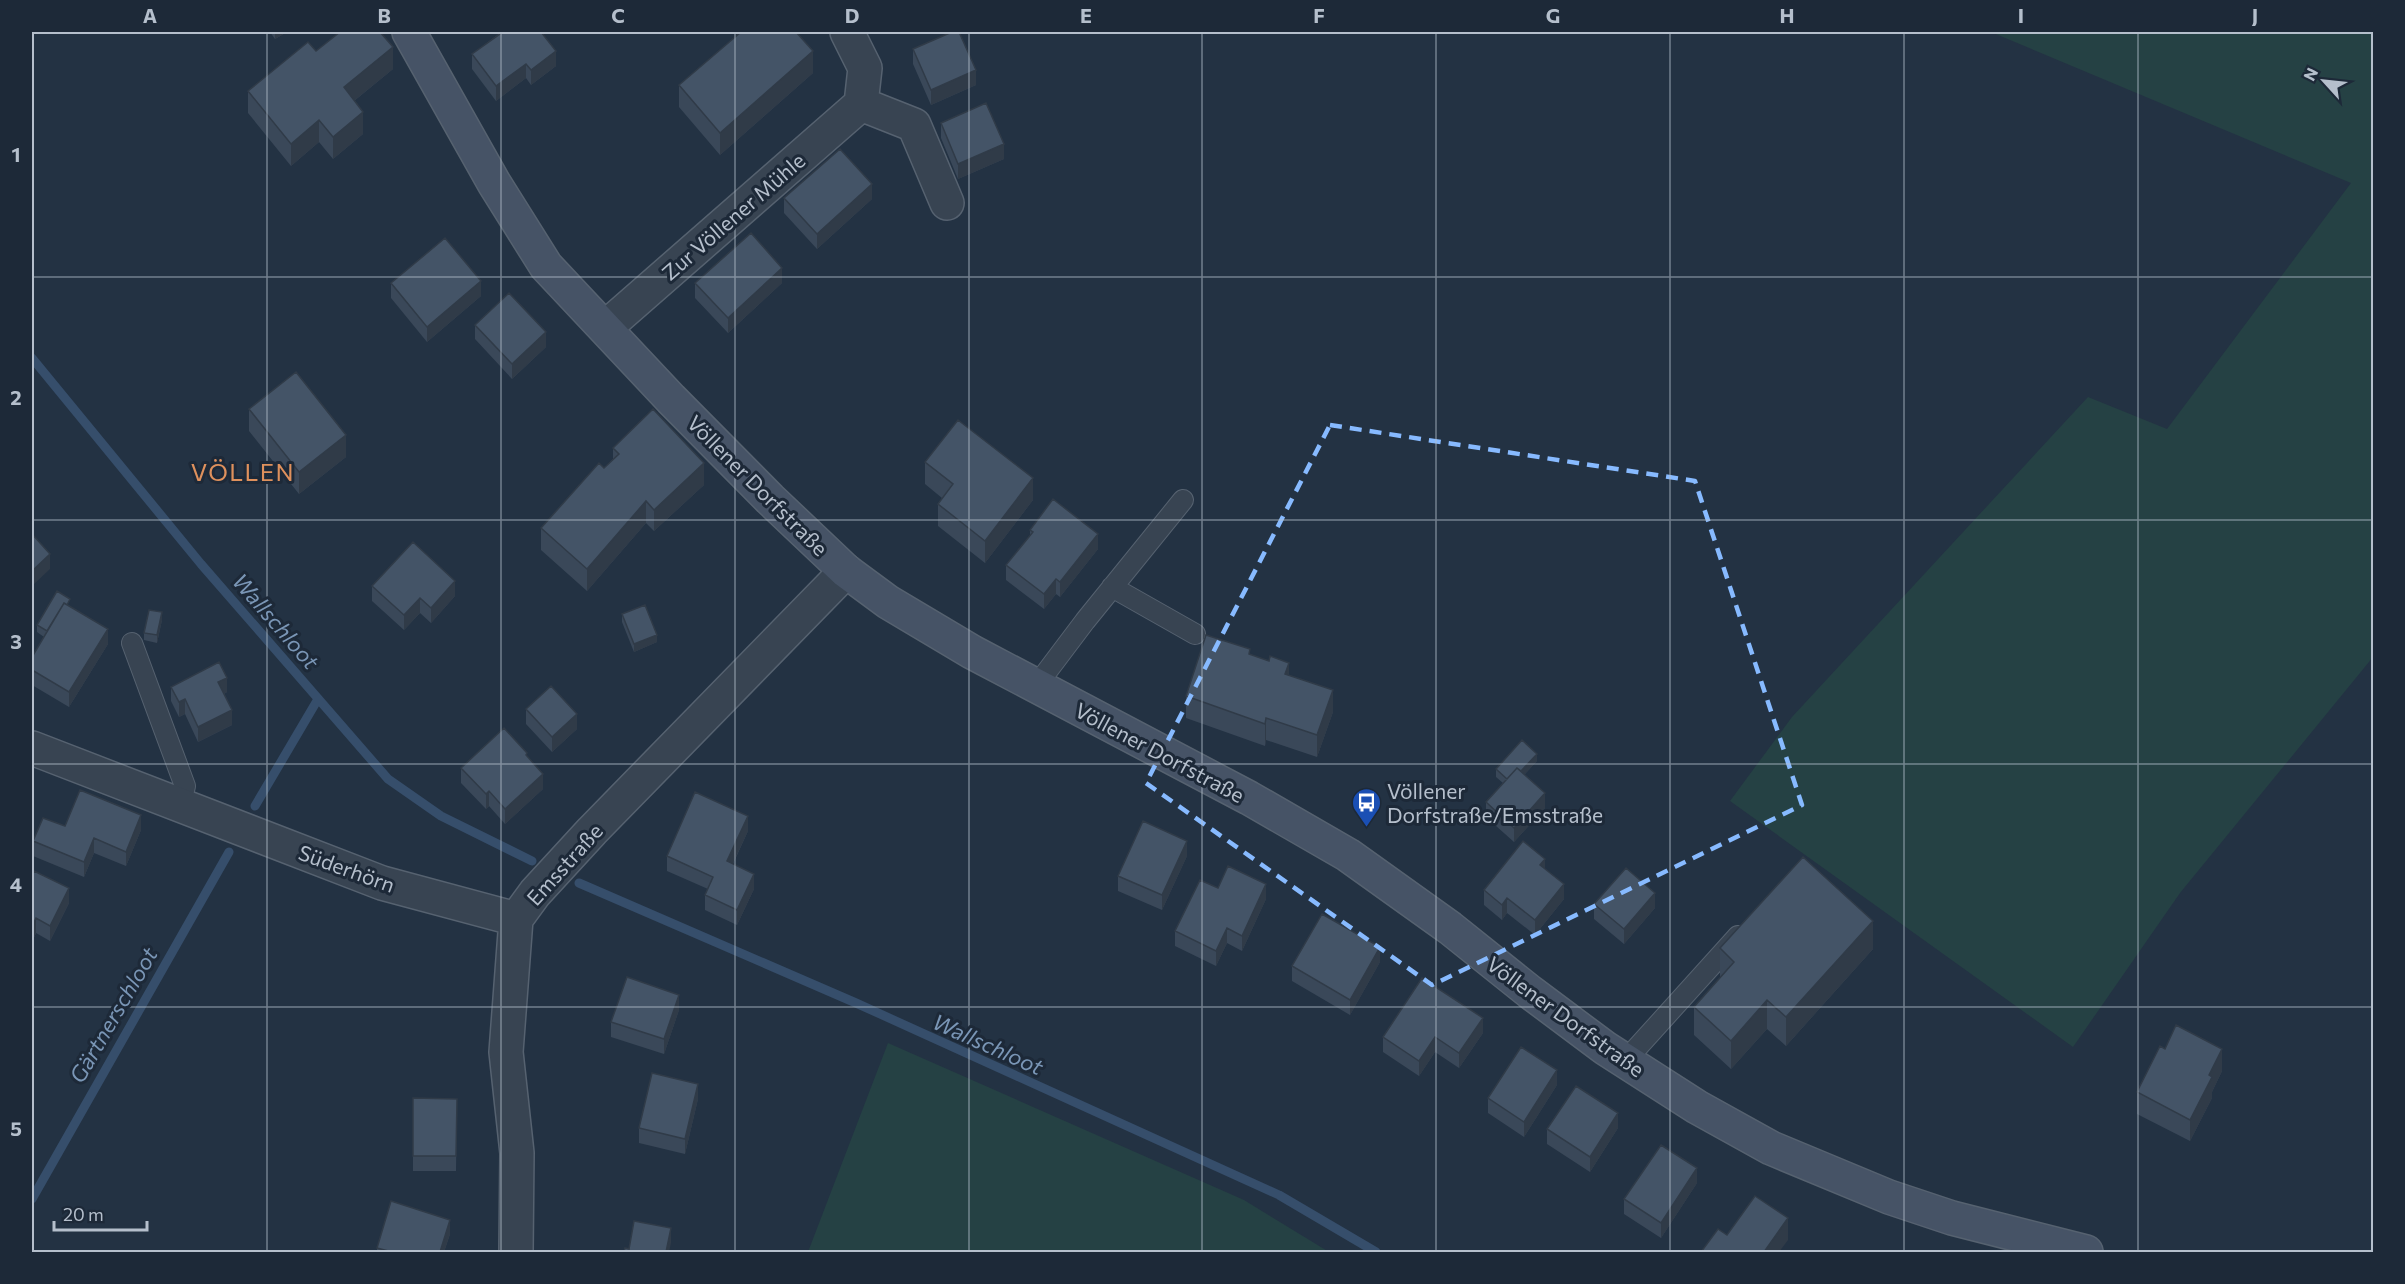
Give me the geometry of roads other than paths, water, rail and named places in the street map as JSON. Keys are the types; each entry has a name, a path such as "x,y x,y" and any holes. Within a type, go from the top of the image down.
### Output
{"street":[{"name":"Völlener Dorfstraße","path":"409,32 494,183 546,266 762,491 846,571 888,602 923,624 1239,793 1348,855 1450,928 1530,992 1625,1061 1697,1107 1771,1148 1828,1173 1952,1218 2086,1252"},
{"path":"847,32 865,68 861,104 914,125 947,203"},
{"name":"Zur Völlener Mühle","path":"605,328 861,104"},
{"name":"Emsstraße","path":"516,1252 517,1153 506,1052 516,919 535,893 592,831 846,571"},
{"name":"Süderhörn","path":"32,748 382,883 516,919"}],"lane":[{"path":"1036,686 1112,586 1183,500"},
{"path":"1112,586 1195,634"},
{"path":"132,643 185,786 180,806"},
{"path":"1625,1061 1747,926"}],"waterway":[{"name":"Wallschloot","path":"32,358 201,564 388,779 441,816 532,861"},
{"name":"Gärtnerschloot","path":"255,806 318,699"},
{"name":"Gärtnerschloot","path":"32,1199 229,852"},
{"name":"Wallschloot","path":"579,883 856,1003 1279,1195 1376,1252"}],"place":[{"name":"Völlener Dorfstraße/Emsstraße","path":"1366,828"}],"district":[{"name":"VÖLLEN","path":"243,471"}]}
